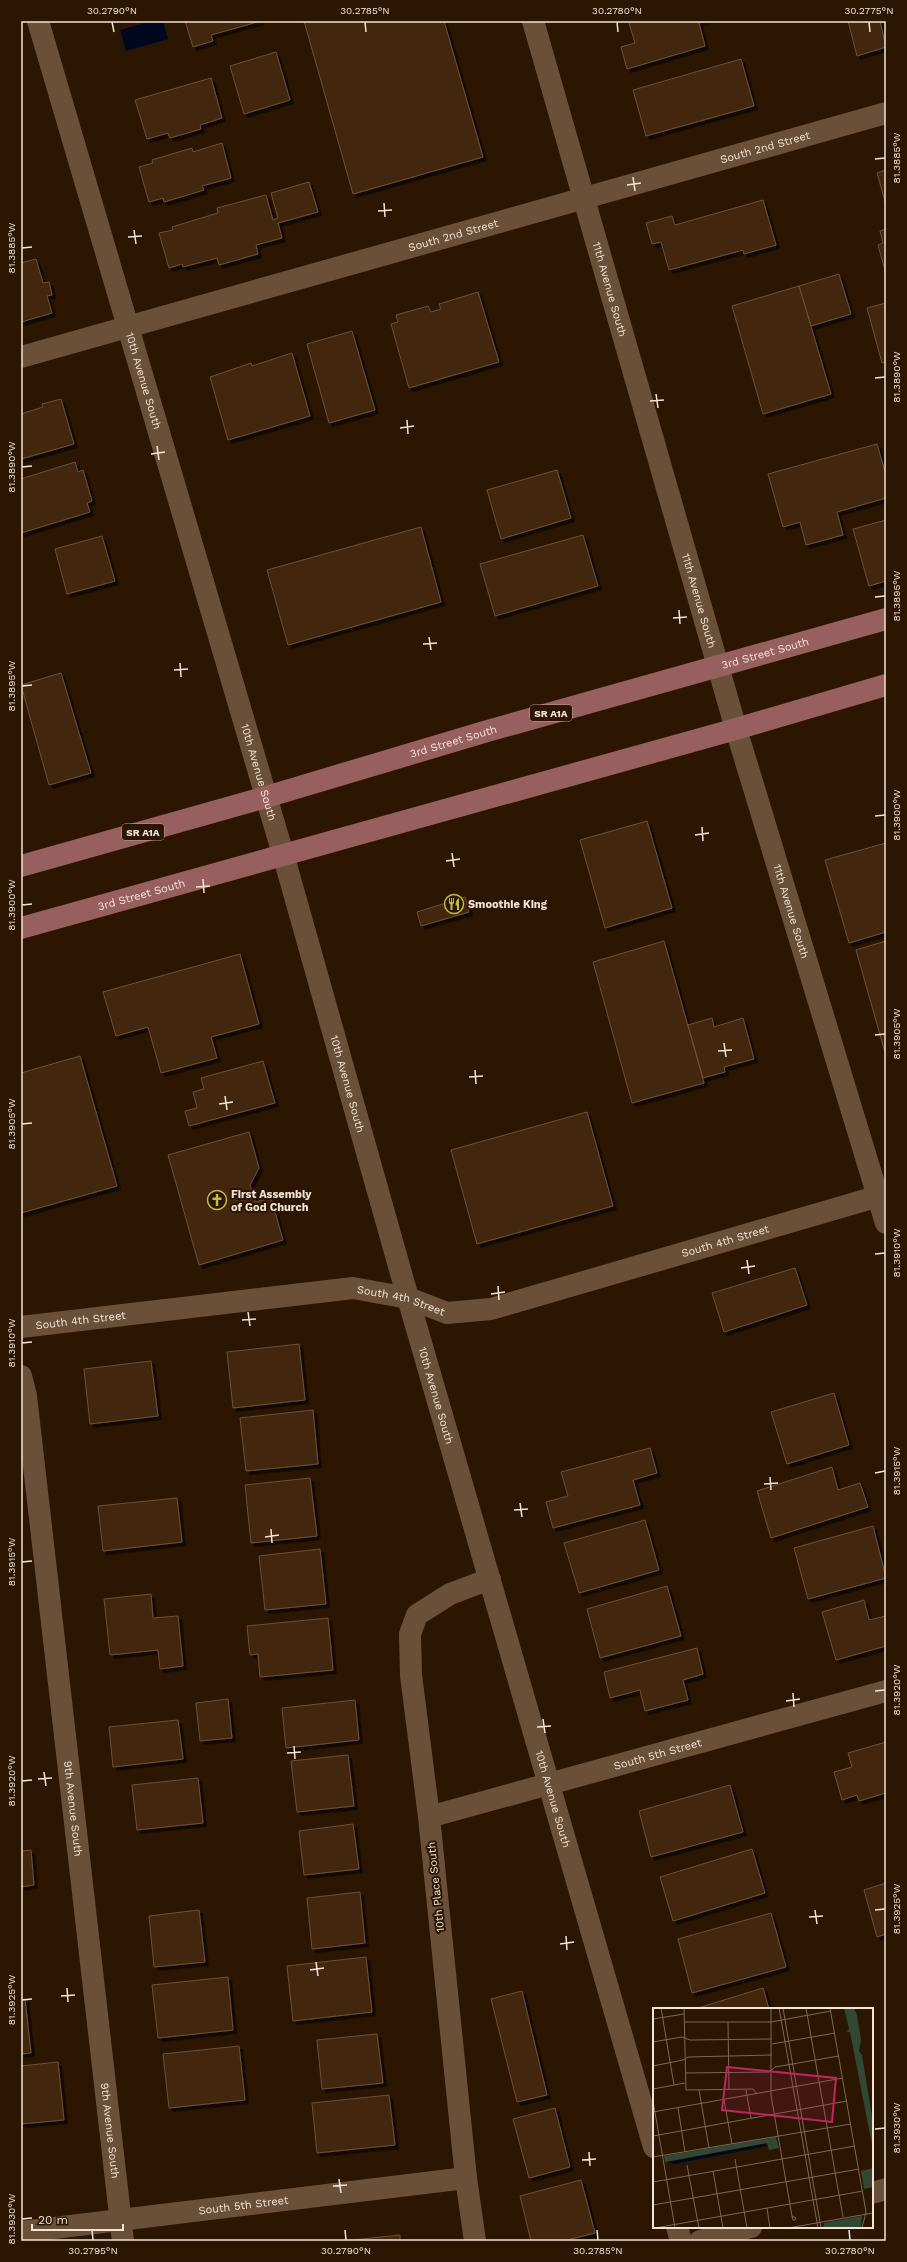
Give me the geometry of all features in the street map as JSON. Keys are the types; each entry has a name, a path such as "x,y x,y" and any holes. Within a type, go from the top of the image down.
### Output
{"main road":[{"name":"3rd Street South","path":"21,866 266,797 484,732 886,619"},
{"name":"3rd Street South","path":"21,928 736,729 886,685"}],"street":[{"name":"10th Avenue South","path":"38,21 126,328 283,854 408,1298 653,2144"},
{"name":"11th Avenue South","path":"533,21 585,197 736,729 882,1195 886,1223"},
{"name":"South 2nd Street","path":"21,357 886,113"},
{"name":"South 4th Street","path":"21,1327 353,1288 408,1298 447,1312 491,1309 882,1195"},
{"name":"9th Avenue South","path":"21,1376 26,1396 121,2231"},
{"name":"10th Place South","path":"475,2241 466,2178 429,1817 411,1675 410,1634 417,1615 450,1594 490,1579"},
{"name":"South 5th Street","path":"429,1817 886,1691"},
{"name":"South 5th Street","path":"21,2232 121,2231 466,2178"},
{"path":"873,2193 886,2189"},
{"path":"677,2228 681,2241"},
{"path":"700,2241 747,2228"}],"water":[{"path":"152,21 163,21 168,39 126,51 120,30"}],"building":[{"path":"185,21 261,21 211,35 213,41 193,47"},
{"path":"304,21 444,21 483,157 353,194"},
{"path":"635,21 706,21 699,23 705,46 627,69 621,47 635,43 629,23"},
{"path":"848,21 880,21 886,47 857,56"},
{"path":"276,52 290,100 244,114 230,66"},
{"path":"741,59 754,106 646,136 633,90"},
{"path":"211,78 222,118 200,125 201,129 170,138 168,133 147,139 135,100"},
{"path":"222,143 231,178 202,186 204,190 164,202 163,198 149,202 139,167 153,163 152,160 192,148 193,152"},
{"path":"886,170 886,205 877,173"},
{"path":"309,182 318,212 278,223 282,238 256,245 258,254 219,265 217,258 183,267 182,264 169,268 159,233 173,230 172,227 218,213 217,208 266,195 273,220 278,218 271,193"},
{"path":"763,200 776,245 744,254 743,250 669,270 661,242 652,244 646,223 672,216 675,225"},
{"path":"886,229 886,274 878,245 883,243 880,231"},
{"path":"36,259 43,283 49,282 52,295 47,296 52,313 21,322 21,263"},
{"path":"839,274 851,314 811,326 799,286"},
{"path":"799,286 831,394 763,414 732,306"},
{"path":"478,292 499,362 409,388 391,324 398,322 396,315 428,306 431,312 441,309 439,304"},
{"path":"886,303 886,362 882,363 867,308"},
{"path":"352,331 375,410 329,423 307,344"},
{"path":"292,353 310,416 228,440 210,377 251,363 252,366"},
{"path":"61,399 74,444 21,459 21,414 43,407 42,404"},
{"path":"877,444 886,475 886,498 837,512 843,535 806,545 800,522 783,527 768,474"},
{"path":"75,462 78,472 83,470 92,501 87,503 90,512 21,533 21,479"},
{"path":"557,470 571,518 501,539 487,490"},
{"path":"886,520 886,581 869,586 853,529"},
{"path":"421,527 441,602 288,645 267,570"},
{"path":"583,535 598,586 495,616 480,564"},
{"path":"102,536 115,581 67,594 55,549"},
{"path":"61,673 91,773 49,785 21,685"},
{"path":"647,821 672,908 605,928 580,840"},
{"path":"886,843 886,932 849,943 825,860"},
{"name":"Smoothie King","path":"465,897 469,912 421,926 417,912"},
{"path":"664,941 704,1083 632,1103 593,962"},
{"path":"886,941 886,1056 856,950"},
{"path":"240,954 259,1024 211,1037 217,1058 161,1073 148,1027 116,1036 103,992"},
{"path":"712,1018 714,1027 743,1018 754,1059 724,1067 725,1072 703,1078 688,1025"},
{"path":"80,1056 117,1186 21,1213 21,1073"},
{"path":"263,1061 275,1103 189,1126 185,1111 197,1108 193,1092 204,1089 201,1078"},
{"path":"587,1112 613,1206 477,1244 451,1150"},
{"name":"First Assembly of God Church","path":"249,1132 259,1168 250,1185 255,1202 271,1198 283,1240 199,1265 168,1155"},
{"path":"795,1268 807,1305 724,1332 712,1293"},
{"path":"299,1344 305,1400 233,1408 227,1352"},
{"path":"151,1361 158,1416 90,1424 84,1369"},
{"path":"834,1393 849,1445 787,1464 771,1412"},
{"path":"313,1410 318,1464 246,1471 240,1418"},
{"path":"650,1448 657,1473 633,1480 640,1505 553,1528 546,1502 568,1496 561,1472"},
{"path":"832,1467 838,1490 860,1483 868,1507 771,1538 757,1491"},
{"path":"310,1478 317,1536 251,1543 245,1485"},
{"path":"177,1498 182,1542 103,1551 98,1506"},
{"path":"645,1520 659,1570 579,1593 564,1543"},
{"path":"873,1526 886,1578 808,1599 794,1548"},
{"path":"320,1549 326,1604 265,1610 259,1556"},
{"path":"667,1586 681,1636 600,1658 587,1609"},
{"path":"151,1594 153,1618 178,1616 183,1666 160,1669 158,1650 110,1655 104,1599"},
{"path":"864,1600 869,1620 886,1616 886,1646 836,1660 822,1612"},
{"path":"328,1618 333,1670 260,1677 258,1654 250,1655 247,1626"},
{"path":"697,1648 703,1674 683,1680 688,1700 645,1711 640,1690 610,1698 604,1672"},
{"path":"228,1699 232,1738 200,1741 196,1703"},
{"path":"355,1700 359,1740 286,1748 282,1708"},
{"path":"178,1720 183,1759 113,1767 109,1727"},
{"path":"886,1742 886,1793 859,1801 857,1795 842,1800 834,1772 852,1767 848,1753"},
{"path":"348,1755 354,1806 297,1812 291,1761"},
{"path":"198,1778 203,1823 137,1830 132,1785"},
{"path":"730,1785 743,1832 651,1857 639,1811"},
{"path":"353,1824 359,1869 304,1875 299,1831"},
{"path":"752,1849 765,1893 673,1921 660,1877"},
{"path":"31,1850 34,1885 21,1887 21,1851"},
{"path":"886,1883 886,1934 877,1937 864,1890"},
{"path":"360,1892 365,1943 312,1949 307,1898"},
{"path":"199,1910 205,1962 154,1967 149,1916"},
{"path":"771,1913 786,1967 692,1993 678,1939"},
{"path":"366,1957 372,2012 293,2021 287,1966"},
{"path":"228,1977 233,2030 158,2038 152,1985"},
{"path":"763,1988 769,2008 698,2008"},
{"path":"522,1991 547,2095 517,2102 491,1999"},
{"path":"25,1999 31,2053 21,2054 21,2000"},
{"path":"377,2034 383,2083 322,2089 317,2040"},
{"path":"239,2046 245,2100 169,2108 163,2054"},
{"path":"58,2062 64,2120 21,2124 21,2066"},
{"path":"389,2095 395,2145 317,2153 312,2103"},
{"path":"555,2108 570,2167 529,2178 513,2119"},
{"path":"581,2180 595,2233 563,2241 531,2241 520,2196"},
{"path":"400,2235 400,2241 343,2241"}],"place":[{"name":"Smoothie King","path":"454,904"},
{"name":"First Assembly of God Church","path":"217,1200"}]}
